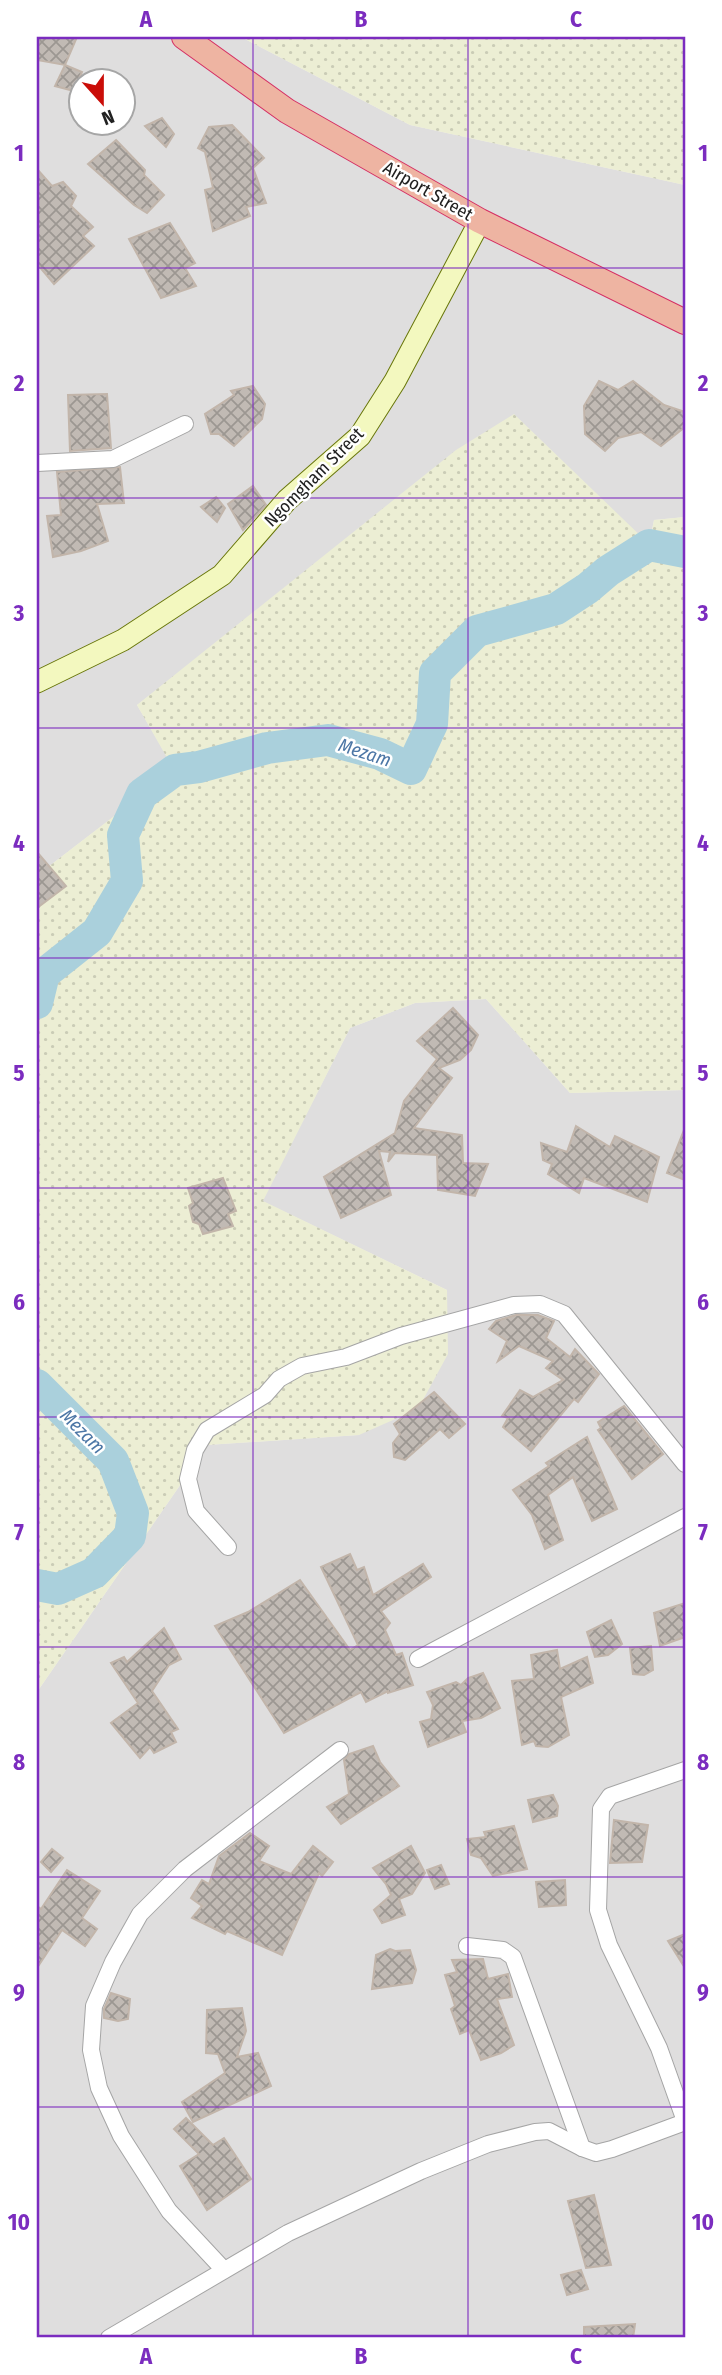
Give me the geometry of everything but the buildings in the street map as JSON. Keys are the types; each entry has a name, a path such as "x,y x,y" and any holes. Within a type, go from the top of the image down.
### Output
{"highway":[{"name":"Airport Street","path":"184,37 287,111 480,221 685,322"}],"main road":[{"name":"Ngomgham Street","path":"37,682 123,640 222,575 288,500 360,436 395,382 480,221"}],"street":[{"path":"37,463 113,459 185,424"},
{"path":"228,1547 196,1511 188,1479 195,1450 207,1430 265,1395 279,1379 302,1366 346,1357 401,1336 514,1305 540,1304 564,1314 685,1464"},
{"path":"418,1659 685,1517"},
{"path":"224,2270 169,2211 121,2136 99,2088 91,2050 94,2006 113,1962 140,1914 185,1869 340,1750"},
{"path":"109,2338 326,2214 488,2144 550,2131 582,2148 596,2152 612,2149 685,2121 659,2048 609,1945 598,1910 601,1809 610,1796 685,1770"},
{"path":"467,1947 503,1950 513,1957 582,2148"}],"shaded area":[{"path":"37,37 241,37 410,125 685,185 685,517 654,520 649,545 514,415 137,705 175,770 48,867 37,886"},
{"path":"486,999 570,1093 685,1090 685,2338 37,2338 37,1692 185,1478 191,1446 359,1435 447,1290 262,1201 350,1028 415,1003"}],"green space":[{"path":"241,37 685,37 685,185 410,125"},
{"path":"514,414 649,544 654,520 685,517 685,1090 570,1093 486,999 415,1003 350,1028 263,1201 447,1290 448,1354 418,1409 359,1435 191,1446 185,1478 37,1692 37,886 48,867 174,770 137,705 456,450"}],"waterway":[{"name":"Mezam","path":"37,1003 44,974 97,932 127,881 123,835 142,794 175,770 199,767 267,748 328,740 380,754 411,769 432,724 435,673 477,631 556,609 649,545 685,552"},
{"name":"Mezam","path":"37,1385 113,1461 133,1513 130,1536 94,1573 58,1589 37,1585"}]}
